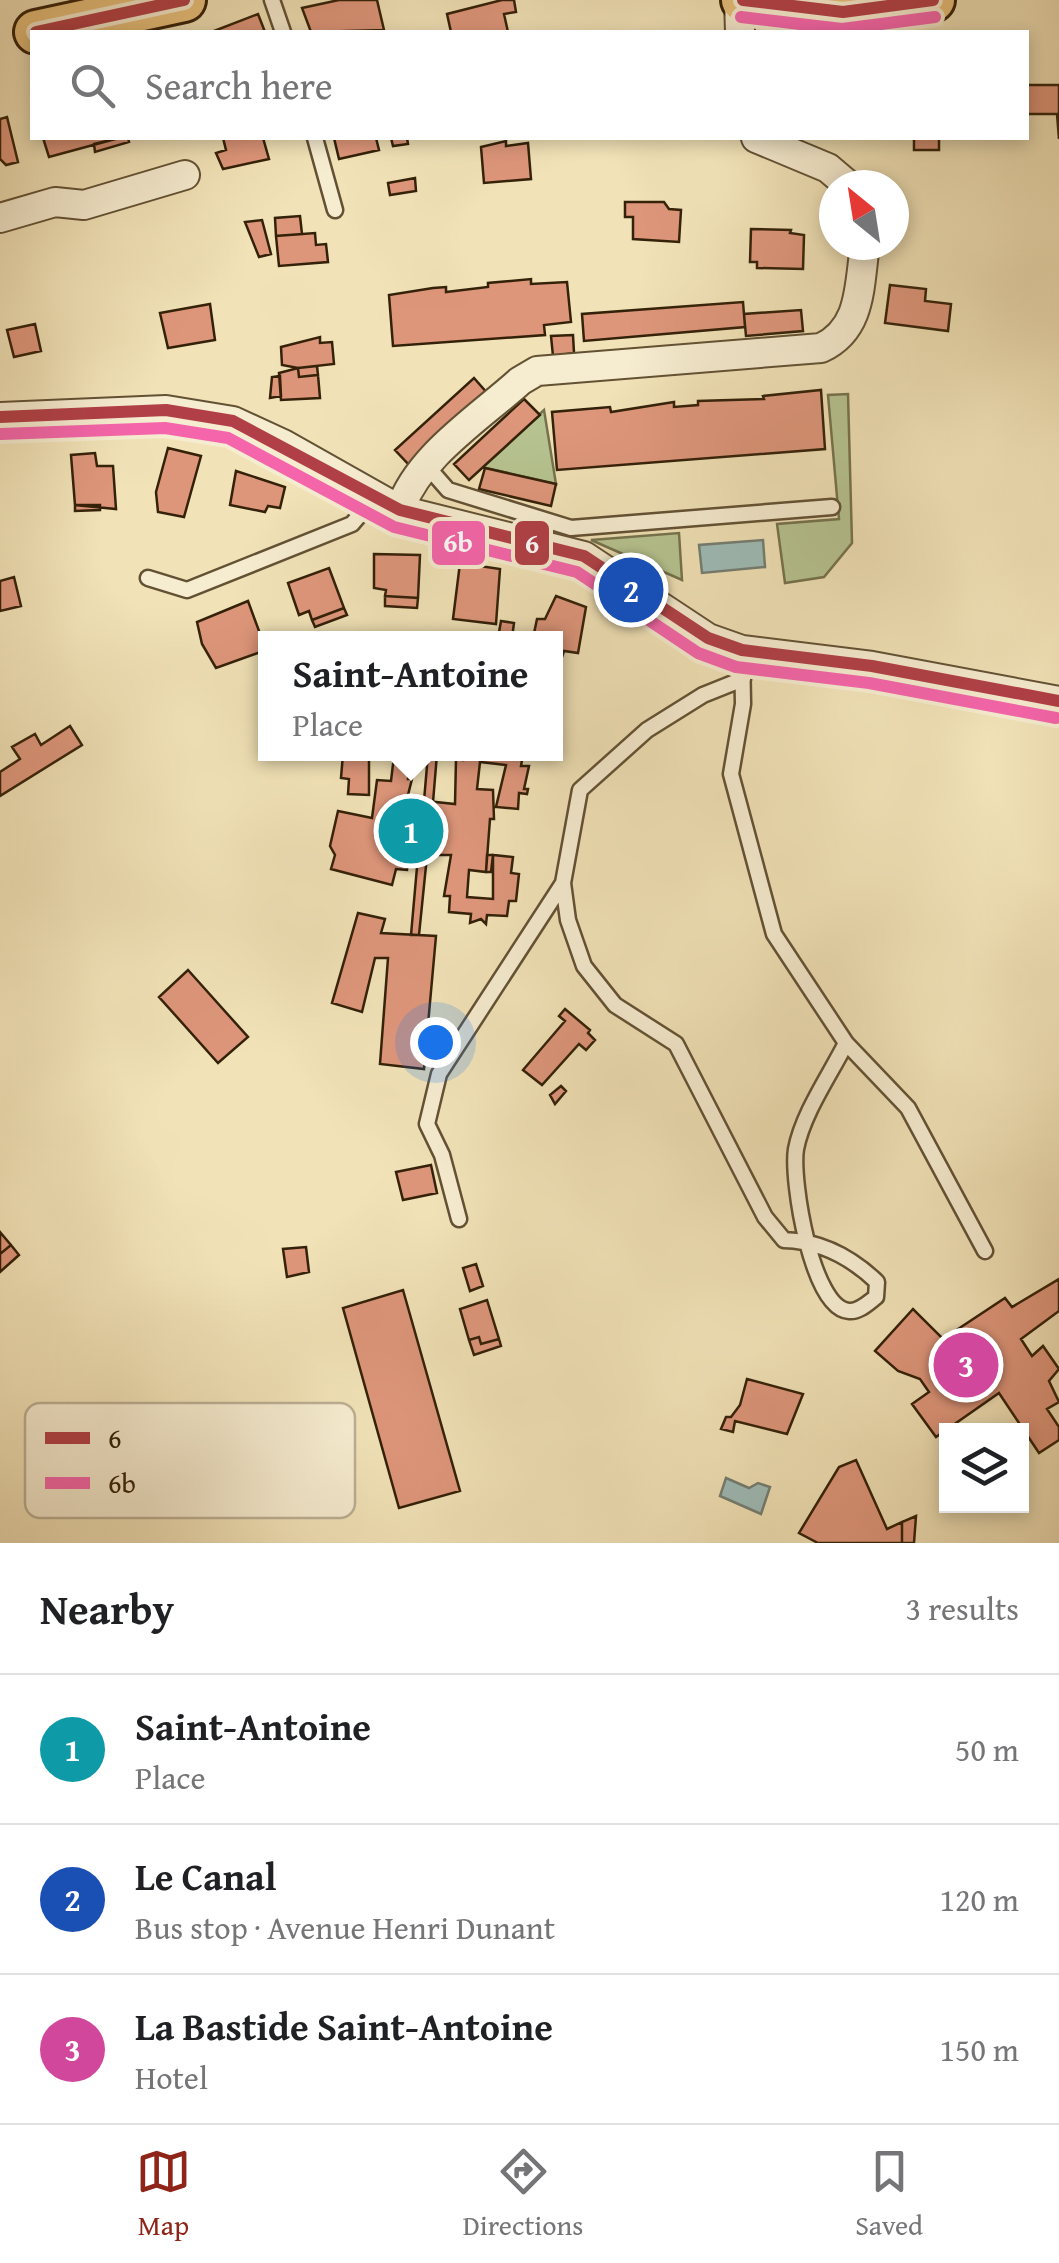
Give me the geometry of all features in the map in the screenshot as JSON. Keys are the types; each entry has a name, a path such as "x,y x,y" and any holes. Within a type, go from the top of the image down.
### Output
{"main road":[{"path":"48,30 183,0"},
{"path":"749,7 843,12 933,0"},
{"path":"0,40 30,34"}],"street":[{"path":"761,140 830,170"},
{"path":"0,218 55,202 84,205 185,175"},
{"path":"388,503 536,371 820,348 839,340 853,323 863,260"},
{"path":"0,416 166,410 233,421 388,503 584,556 708,638 742,650 872,666 1059,701"}],"lane":[{"path":"272,0 282,30"},
{"path":"316,140 335,210"},
{"path":"427,466 448,490 571,528 832,507"},
{"path":"148,578 188,590 352,524 388,503"},
{"path":"742,650 731,774 774,934 846,1043 908,1108 985,1251"},
{"path":"742,679 703,694 647,730 580,790 563,884 568,920 584,966 614,1005 676,1044 764,1217 784,1240 808,1241 856,1262 877,1282 876,1297 855,1312 844,1311 830,1299 808,1241 794,1189 796,1147 846,1043"},
{"path":"459,1219 442,1155 427,1124 440,1074 563,884"}],"green space":[{"path":"848,394 852,543 824,577 785,583 777,524 839,519 828,395"},
{"path":"544,410 556,484 482,467"},
{"path":"679,533 682,580 591,540"}],"water":[{"path":"763,540 765,567 702,573 699,545"},
{"path":"726,1478 749,1488 758,1483 770,1487 761,1514 720,1496"}],"building":[{"path":"339,0 377,0 384,30 310,30 302,8"},
{"path":"502,0 514,0 516,12 504,14 508,30 451,30 447,14"},
{"path":"258,14 264,30 217,30"},
{"path":"1029,85 1059,85 1059,139 1057,114 1029,114"},
{"path":"7,117 18,162 6,165 0,159 0,119"},
{"path":"44,140 112,140 49,157"},
{"path":"111,140 129,142 95,152 94,144"},
{"path":"224,140 264,140 269,159 223,169 216,153 226,150"},
{"path":"334,140 376,140 379,150 339,159"},
{"path":"392,140 407,140 408,144 393,146"},
{"path":"914,140 939,140 939,150 914,150"},
{"path":"506,141 506,146 528,143 531,179 484,183 481,147"},
{"path":"415,178 416,191 390,195 388,183"},
{"path":"625,202 664,202 669,209 681,210 679,242 633,239 633,217 625,217"},
{"path":"300,216 302,234 276,236 275,218"},
{"path":"262,220 271,254 259,257 245,222"},
{"path":"751,229 791,230 790,233 804,235 803,269 757,268 757,262 750,262"},
{"path":"315,233 316,245 326,244 328,262 279,266 276,236"},
{"path":"531,279 531,284 567,282 571,322 544,325 545,335 393,346 389,295 446,287 446,292"},
{"path":"890,285 926,289 925,301 951,304 948,331 885,323"},
{"path":"743,302 745,327 584,341 582,314"},
{"path":"210,304 215,340 168,348 160,313"},
{"path":"801,310 803,331 746,336 744,314"},
{"path":"35,324 41,351 14,357 7,330"},
{"path":"573,335 574,353 553,356 551,336"},
{"path":"320,337 320,343 332,342 334,364 298,368 282,365 281,347"},
{"path":"317,366 318,375 299,377 298,368"},
{"path":"298,368 299,377 318,375 320,398 281,400 279,373"},
{"path":"280,376 281,396 270,398 272,377"},
{"path":"474,378 488,394 411,467 395,450"},
{"path":"821,390 825,449 557,470 552,412 610,407 611,412 674,402 674,407 698,405 698,401 764,399 763,396"},
{"path":"524,399 540,415 469,480 454,464"},
{"path":"168,448 201,456 184,517 158,512 156,492"},
{"path":"95,453 97,466 113,466 116,509 75,505 71,455"},
{"path":"485,468 556,484 551,506 479,489"},
{"path":"236,471 285,487 280,508 268,506 265,512 230,505"},
{"path":"75,505 100,505 100,510 75,511"},
{"path":"374,554 420,555 418,598 385,596 386,590 374,588"},
{"path":"460,563 500,569 496,624 453,619"},
{"path":"329,568 344,608 312,620 309,611 299,615 288,583"},
{"path":"14,577 21,606 0,611 0,581"},
{"path":"385,596 418,598 417,608 385,606"},
{"path":"556,596 586,607 578,653 563,654 563,631 534,631 537,619 545,619"},
{"path":"248,601 259,631 258,653 216,668 202,644 197,622"},
{"path":"344,608 347,615 315,627 312,620"},
{"path":"501,621 514,623 513,631 499,631"},
{"path":"70,726 82,745 0,796 0,772 20,759 12,747 35,734 41,745"},
{"path":"342,761 369,761 369,795 348,794 349,779 341,778"},
{"path":"393,761 410,761 408,779 412,779 407,799 455,804 456,761 522,761 521,766 529,766 524,789 528,789 527,794 519,793 518,809 496,807 506,765 480,762 477,789 493,790 494,819 490,819 486,872 469,870 467,897 493,899 493,855 513,857 511,873 519,874 516,901 509,901 507,916 487,915 486,924 481,919 470,923 471,914 449,912 450,896 444,896 451,855 408,855 407,870 396,869 392,885 331,869 335,855 330,846 338,811 372,818 377,780 391,781"},
{"path":"427,761 436,761 433,802 424,801"},
{"path":"487,855 493,855 491,872 486,872"},
{"path":"418,856 427,856 419,935 411,935"},
{"path":"358,913 385,919 381,933 436,936 424,1069 380,1064 388,958 375,958 362,1012 332,1003"},
{"path":"188,970 248,1037 218,1063 159,997"},
{"path":"565,1009 590,1030 588,1033 595,1040 586,1050 579,1044 542,1085 523,1070 565,1021 559,1016"},
{"path":"561,1086 566,1091 555,1104 550,1095"},
{"path":"431,1165 437,1193 403,1200 396,1172"},
{"path":"0,1232 11,1245 0,1254"},
{"path":"11,1245 19,1255 0,1272 0,1254"},
{"path":"306,1247 309,1272 287,1277 283,1249"},
{"path":"476,1264 483,1286 470,1291 463,1268"},
{"path":"1059,1279 1059,1311 1021,1339 1032,1356 1043,1346 1059,1369 1049,1381 1059,1402 1047,1409 1059,1427 1059,1440 1039,1453 1029,1438 1029,1423 1019,1423 999,1393 956,1423 939,1423 936,1437 912,1404 929,1392 920,1379 898,1371 875,1351 913,1309 943,1339 1005,1298 1012,1307"},
{"path":"403,1290 460,1491 399,1508 343,1308"},
{"path":"487,1300 499,1339 481,1344 479,1337 469,1340 460,1309"},
{"path":"479,1337 481,1344 499,1339 501,1346 474,1355 469,1340"},
{"path":"747,1379 803,1394 787,1434 735,1421 733,1432 721,1429 726,1417 731,1417 740,1405"},
{"path":"856,1460 887,1529 902,1522 902,1543 818,1543 799,1533 839,1467"},
{"path":"916,1516 914,1543 902,1543 902,1522"}],"transit line":[{"name":"6","path":"45,30 184,0"},
{"name":"6","path":"743,0 843,12 933,0"},
{"name":"6b","path":"741,17 842,29 935,17"},
{"name":"6","path":"0,417 166,410 233,421 400,510 584,556 708,638 742,650 872,666 1059,701"},
{"name":"6b","path":"1,434 165,428 228,438 394,527 577,572 698,653 736,667 869,683 1056,718"}],"place":[{"name":"Le Canal","path":"631,590"},
{"name":"Saint-Antoine","path":"411,831"},
{"name":"La Bastide Saint-Antoine","path":"966,1365"}]}
